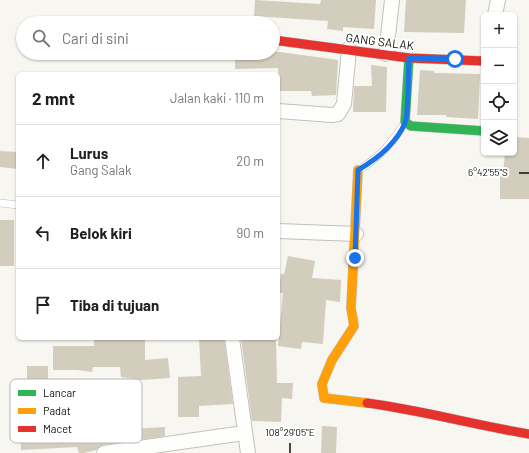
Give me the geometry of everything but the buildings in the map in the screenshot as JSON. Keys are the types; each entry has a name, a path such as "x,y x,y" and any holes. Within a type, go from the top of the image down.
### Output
{"street":[{"path":"386,54 392,0"},
{"path":"496,12 498,0"},
{"name":"GANG SALAK","path":"280,41 409,58 481,61"},
{"path":"280,111 332,115 338,114 344,104 349,49"},
{"path":"409,58 405,122 411,126 481,132"},
{"path":"358,170 356,234 351,308 354,326 332,360 322,384 324,398 406,408 497,429 529,434"},
{"path":"280,231 356,234"},
{"path":"232,340 244,433 248,453"},
{"path":"104,453 169,448 244,433"}],"lane":[{"path":"358,170 377,159 389,147 405,122"},
{"path":"0,203 16,205"}],"traffic: fast":[{"path":"409,58 405,122 411,126 481,131"}],"traffic: slow":[{"path":"358,170 351,308 354,326 332,360 322,384 324,398 367,403"}],"traffic: jam":[{"path":"280,41 409,58 481,61"},
{"path":"367,403 529,434"}],"route":[{"path":"355,258 358,170 377,159 389,147 405,122 409,58 455,59"}]}
